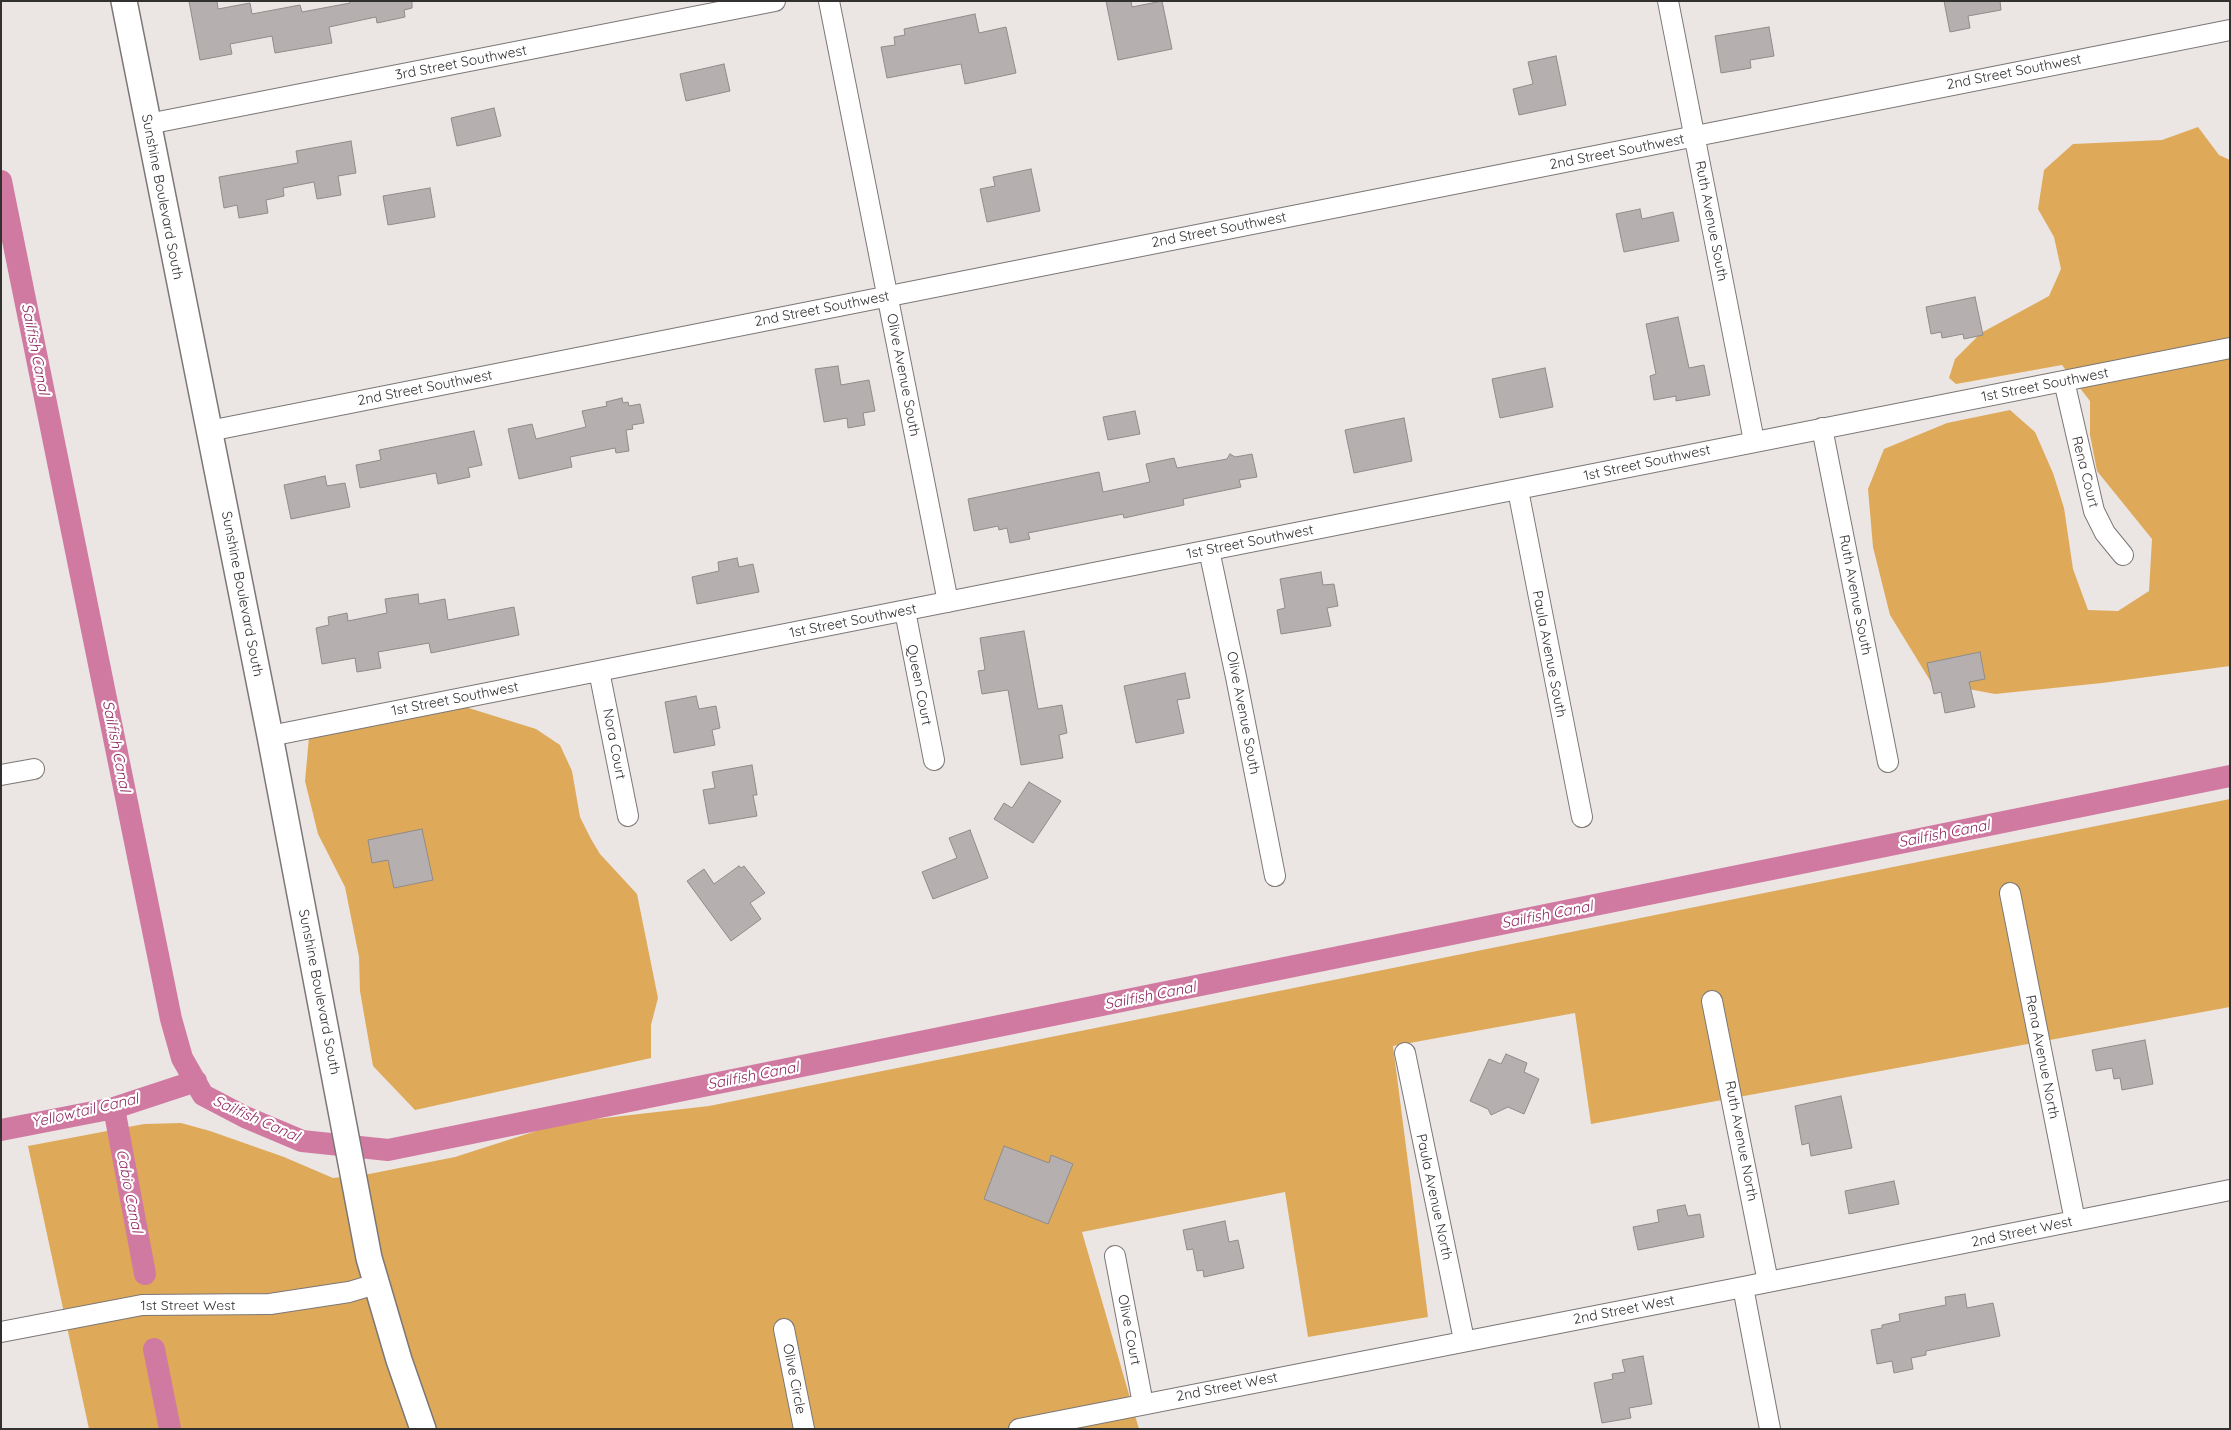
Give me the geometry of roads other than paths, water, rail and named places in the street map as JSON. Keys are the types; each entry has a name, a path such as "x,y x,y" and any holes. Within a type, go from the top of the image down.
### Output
{"street":[{"name":"Sunshine Boulevard South","path":"124,1 270,736 355,1188 376,1284 399,1360 423,1429"},
{"name":"3rd Street Southwest","path":"148,124 775,1"},
{"name":"Olive Avenue South","path":"829,1 948,602"},
{"name":"Ruth Avenue South","path":"1668,1 1754,441"},
{"name":"2nd Street Southwest","path":"208,431 2230,30"},
{"name":"1st Street Southwest","path":"270,736 2230,348"},
{"name":"Rena Court","path":"2064,381 2094,511 2105,533 2123,555"},
{"name":"Ruth Avenue South","path":"1822,428 1888,762"},
{"name":"Paula Avenue South","path":"1518,490 1582,817"},
{"name":"Olive Avenue South","path":"1209,550 1275,876"},
{"name":"Queen Court","path":"904,610 934,760"},
{"name":"Nora Court","path":"600,671 628,816"},
{"path":"1,776 34,769"},
{"name":"Rena Avenue North","path":"2010,893 2075,1220"},
{"name":"Ruth Avenue North","path":"1712,1000 1768,1282"},
{"name":"Paula Avenue North","path":"1405,1053 1464,1340"},
{"name":"2nd Street West","path":"1018,1429 1464,1340 1743,1288 2230,1190"},
{"name":"Olive Court","path":"1115,1256 1143,1404"},
{"name":"1st Street West","path":"1,1332 142,1305 270,1304 354,1291 376,1284"},
{"path":"1743,1288 1770,1429"},
{"name":"Olive Circle","path":"784,1330 804,1429"}],"waterway":[{"name":"Sailfish Canal","path":"1,181 171,1019 182,1058 203,1095 245,1117 302,1141 388,1150 2230,776"},
{"name":"Yellowtail Canal","path":"1,1130 114,1108 196,1081"},
{"name":"Cabio Canal","path":"114,1108 145,1274"},
{"name":"Cabio Canal","path":"154,1349 170,1429"}]}
